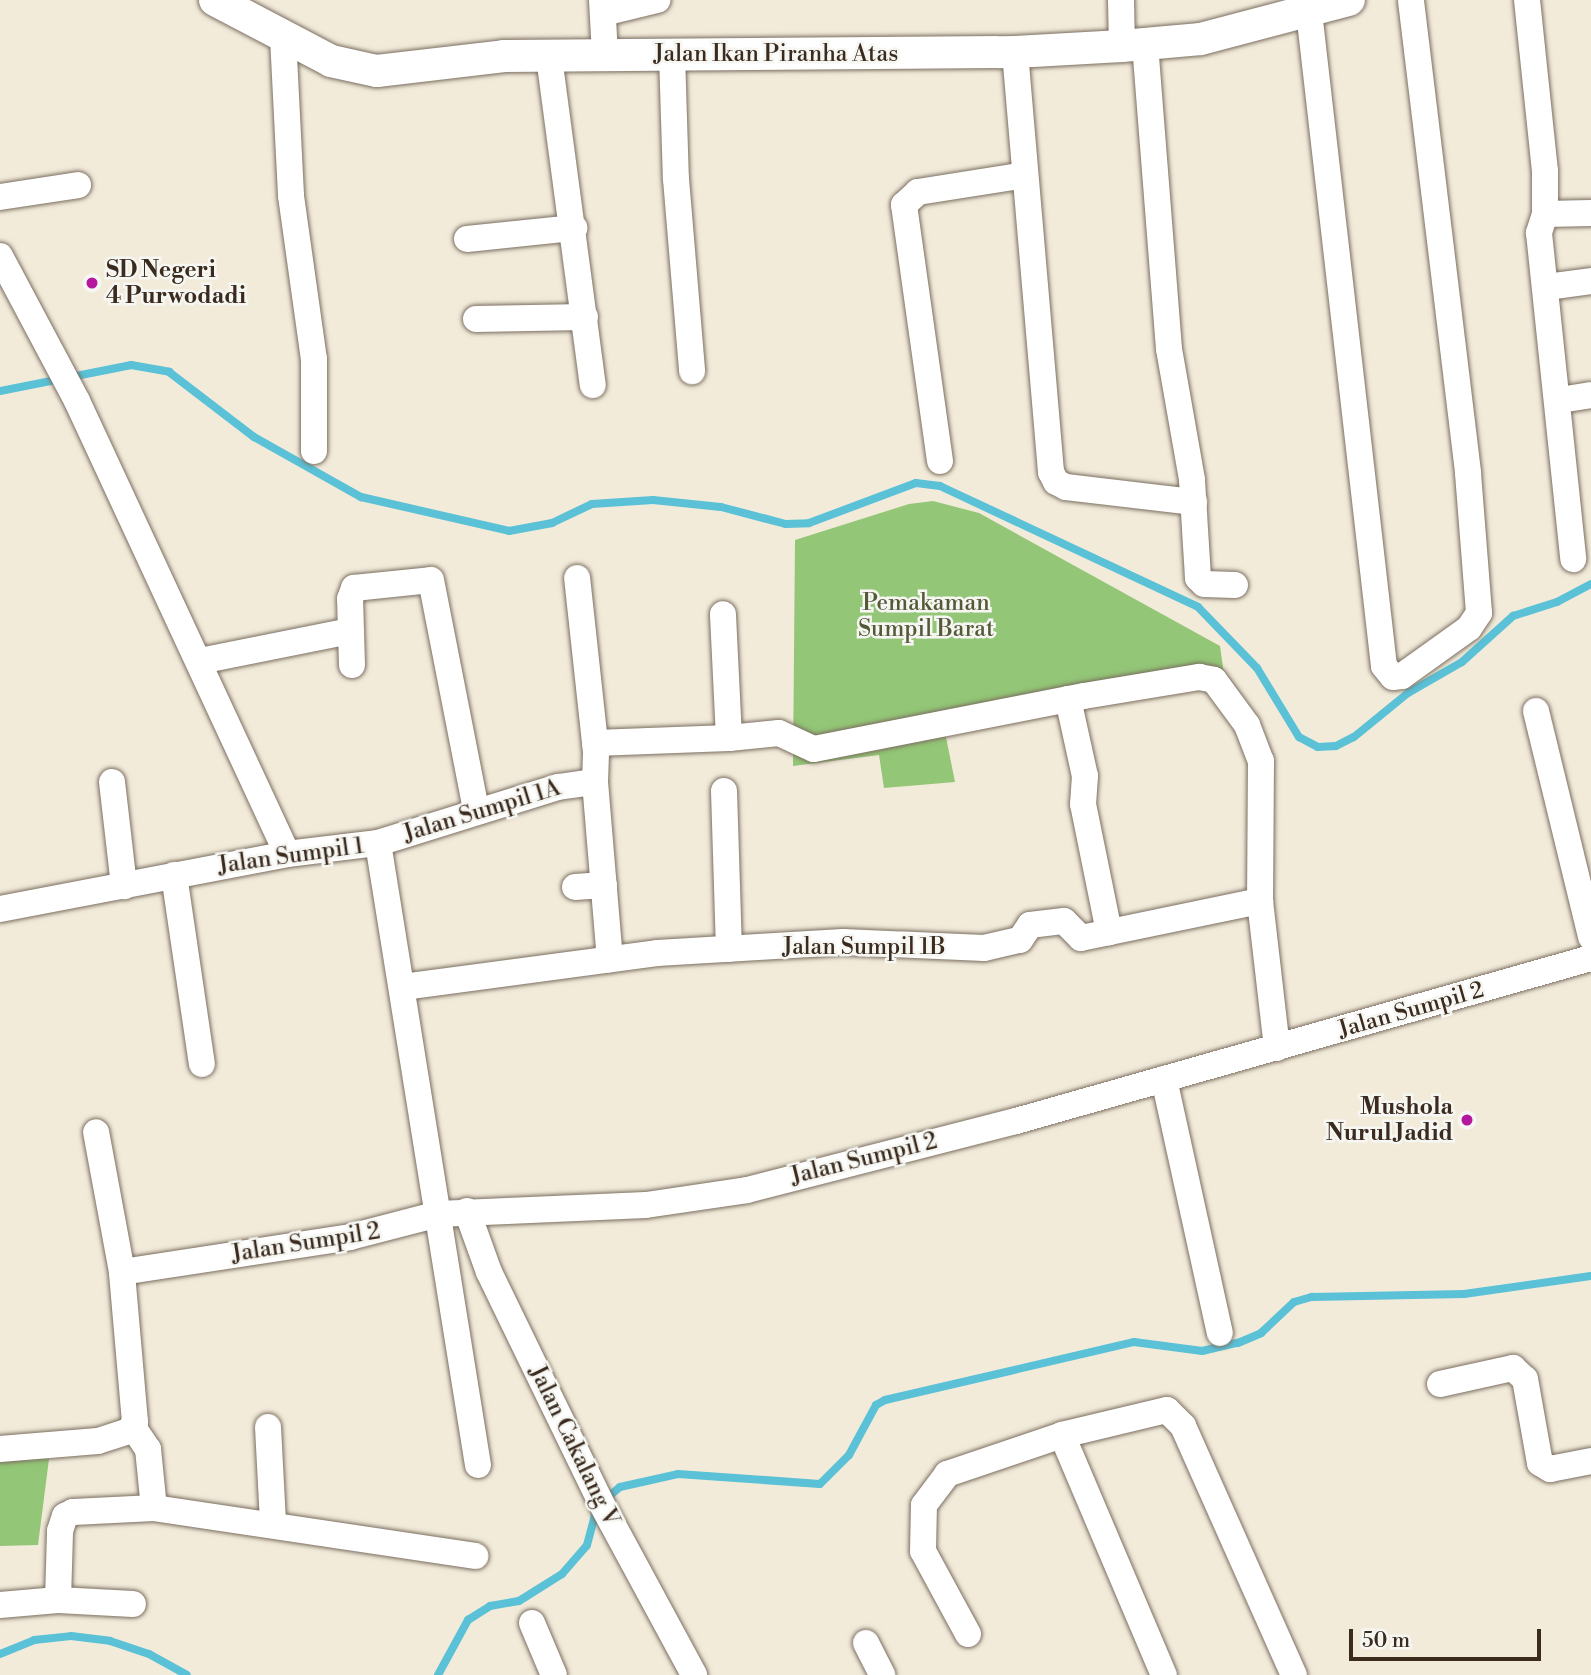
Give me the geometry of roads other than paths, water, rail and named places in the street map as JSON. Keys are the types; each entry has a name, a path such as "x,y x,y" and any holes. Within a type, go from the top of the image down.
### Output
{"street":[{"name":"Jalan Ikan Piranha Atas","path":"215,0 331,61 377,71 504,56 1015,52 1133,45 1201,38 1349,0"},
{"path":"605,55 603,6 657,0"},
{"path":"1121,0 1133,45 1169,349 1194,502 1200,582 1235,585"},
{"path":"1309,12 1378,626 1384,666 1393,677 1402,676 1469,628 1479,614 1468,472 1411,0"},
{"path":"1527,0 1545,214 1539,233 1560,400 1579,510 1573,559"},
{"path":"283,37 290,196 314,359 314,451"},
{"path":"1015,52 1051,472 1056,482 1194,502"},
{"path":"672,55 676,179 692,371"},
{"path":"549,57 574,228 593,386"},
{"path":"940,461 904,205 918,192 1025,175"},
{"path":"0,197 78,185"},
{"path":"1545,214 1591,213"},
{"path":"467,239 574,228"},
{"path":"0,256 77,401 200,661 287,854"},
{"path":"1547,286 1591,281"},
{"path":"476,319 584,317"},
{"path":"1560,400 1591,395"},
{"path":"577,578 595,743 591,782 610,959"},
{"path":"352,664 350,631 354,588 431,580 476,810"},
{"path":"723,614 729,738"},
{"path":"200,661 350,631"},
{"path":"595,743 729,738 779,733 814,749 1068,699 1199,677 1214,680 1248,724 1261,761 1260,901 1276,1048"},
{"path":"1068,699 1084,772 1083,804 1109,932"},
{"path":"1536,711 1591,937"},
{"path":"112,782 124,886"},
{"name":"Jalan Sumpil 1A","path":"379,844 476,810 591,782"},
{"path":"724,791 729,949"},
{"name":"Jalan Sumpil 1","path":"0,909 287,854 379,844 478,1465"},
{"path":"174,875 202,1064"},
{"path":"575,887 604,885"},
{"name":"Jalan Sumpil 1B","path":"403,987 610,959 729,949 843,942 984,948 1020,940 1030,925 1059,921 1068,924 1077,938 1260,901"},
{"name":"Jalan Sumpil 2","path":"122,1272 350,1237 438,1214 646,1205 747,1190 1164,1079 1591,958"},
{"path":"1164,1079 1220,1333"},
{"path":"0,1448 83,1444 127,1431 136,1414 122,1272 96,1132"},
{"name":"Jalan Cakalang V","path":"467,1211 489,1272 599,1499 694,1675"},
{"path":"1440,1384 1513,1368 1525,1379 1540,1463 1550,1469 1591,1461"},
{"path":"968,1634 922,1551 924,1506 947,1474 1062,1435 1157,1409 1176,1415 1294,1675"},
{"path":"268,1427 273,1524"},
{"path":"127,1431 148,1448 154,1508"},
{"path":"1062,1435 1164,1675"},
{"path":"58,1600 60,1531 65,1516 154,1508 475,1556"},
{"path":"0,1605 58,1600 133,1604"},
{"path":"532,1623 554,1675"},
{"path":"866,1643 882,1675"}],"waterway":[{"path":"0,391 131,365 169,372 254,437 361,497 509,531 552,523 592,504 653,500 721,507 786,524 809,523 916,483 940,486 1198,607 1257,668 1299,737 1318,747 1336,746 1354,737 1408,693 1462,662 1513,616 1557,602 1591,584"},
{"path":"606,1499 620,1487 678,1474 820,1484 849,1455 876,1405 885,1400 1134,1342 1202,1351 1238,1343 1261,1333 1294,1302 1312,1297 1464,1294 1591,1276"},
{"path":"438,1675 468,1620 490,1606 519,1601 562,1574 587,1545 597,1508"},
{"path":"0,1654 34,1640 71,1636 110,1641 149,1654 187,1675"}],"place":[{"name":"SD Negeri 4 Purwodadi","path":"92,283"},
{"name":"Mushola Nurul Jadid","path":"1467,1120"}],"park label":[{"name":"Pemakaman Sumpil Barat","path":"926,616"}]}
